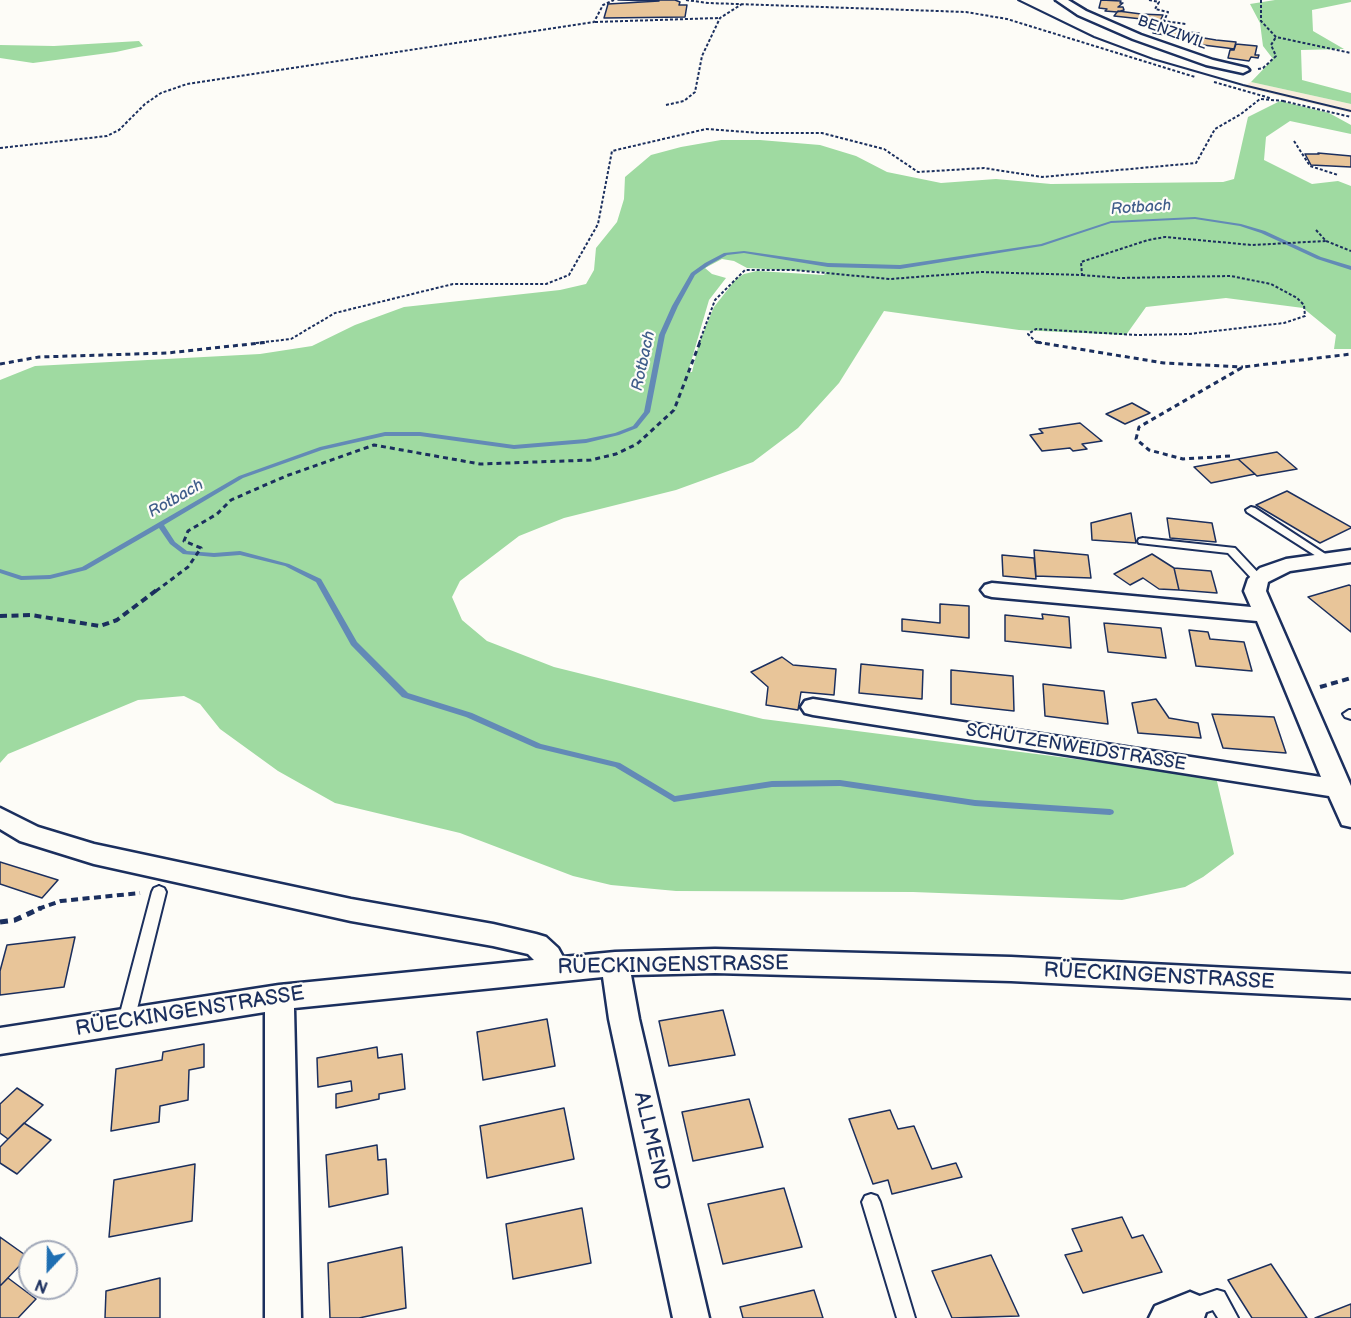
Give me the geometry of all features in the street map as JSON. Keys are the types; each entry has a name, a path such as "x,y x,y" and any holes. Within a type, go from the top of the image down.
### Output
{"street":[{"name":"BENZIWIL","path":"1061,0 1082,13 1137,37 1210,63 1243,70"},
{"path":"1351,556 1286,566 1267,572 1258,579 1255,591 1345,790 1351,818"},
{"path":"993,590 1265,615"},
{"name":"SCHÜTZENWEIDSTRASSE","path":"813,707 1345,790"},
{"path":"0,817 29,834 94,854 351,910 493,935 536,945 548,956 553,969"},
{"name":"RÜECKINGENSTRASSE","path":"0,1041 279,997 615,964 715,961 987,968 1351,986"},
{"name":"ALLMEND","path":"615,964 624,1019 691,1318"},
{"path":"279,997 282,1318"}],"lane":[{"path":"1251,510 1319,551 1328,559"},
{"path":"1143,541 1232,550 1258,579"},
{"path":"126,1021 159,892"},
{"path":"871,1202 906,1318"},
{"path":"1179,1313 1217,1299 1230,1318"}],"path":[{"path":"594,22 603,4 614,0"},
{"path":"686,0 966,12 1017,22 1196,77"},
{"path":"1149,0 1159,2 1155,9 1168,12 1164,21 1186,24"},
{"path":"1261,0 1262,21 1276,37 1351,53"},
{"path":"0,148 107,136 118,130 145,104 161,93 206,80 594,22 720,18 742,4"},
{"path":"666,105 684,101 695,92 702,56 720,18"},
{"path":"1243,70 1263,68 1276,56 1271,45 1276,37"},
{"path":"1207,80 1284,102 1351,117"},
{"path":"0,364 39,357 167,353 291,339 335,313 453,284 546,284 570,275 598,224 612,151 706,129 760,133 822,133 884,149 918,172 984,168 1041,177 1196,163 1215,129 1241,114 1260,99 1284,102"},
{"path":"1294,141 1310,166 1338,176"},
{"path":"1316,230 1326,241"},
{"path":"1082,275 1081,262 1148,240 1165,237 1265,245 1326,241 1351,250"},
{"path":"0,616 32,615 100,626 117,620 190,564 201,548 184,541 188,531 217,514 231,500 286,476 374,445 480,464 591,460 616,454 637,444 660,426 674,410 715,300 745,270 794,270 890,279 981,272 1120,278 1231,276 1271,284 1297,297 1304,305 1305,316 1284,323 1189,334 1137,335 1036,329 1028,334 1035,342 1164,363 1243,367 1351,354"},
{"path":"1230,456 1183,459 1149,450 1136,439 1139,427 1243,367"},
{"path":"1326,685 1351,678"},
{"path":"0,922 15,920 44,906 61,902 109,895 159,892"}],"shaded area":[{"path":"1251,82 1351,104 1351,113 1242,87"}],"green space":[{"path":"1275,0 1351,0 1351,2 1312,10 1313,31 1344,49 1301,50 1302,80 1351,93 1351,104 1251,82 1273,59 1263,46 1260,23 1250,4"},
{"path":"139,41 143,46 116,52 33,63 0,58 0,45 54,46"},
{"path":"1280,101 1329,113 1351,125 1351,134 1290,121 1266,137 1264,160 1312,184 1338,181 1351,186 1351,349 1334,349 1336,335 1303,308 1226,298 1146,307 1126,335 1019,330 884,311 839,383 798,428 753,462 676,490 564,518 519,536 460,581 452,597 462,620 487,641 554,667 763,719 1216,777 1234,854 1185,887 1122,900 913,892 676,891 611,885 573,876 460,833 335,803 278,771 220,729 200,704 184,696 138,700 8,754 0,763 0,380 35,366 260,354 312,346 355,325 404,307 560,290 586,284 594,270 596,248 617,222 624,199 625,177 651,155 681,147 721,140 760,140 820,145 856,156 887,172 941,183 996,179 1051,184 1223,182 1234,179 1248,117","holes":["722,259 734,261 747,268 826,272 824,275 757,271 744,274 736,279 714,307 699,343 692,372 688,372 709,300 726,278 712,274 705,268"]}],"building":[{"path":"618,0 675,0 680,2 679,5 687,5 685,17 604,18 608,4 659,1"},
{"path":"1101,0 1121,1 1120,3 1123,3 1118,7 1123,7 1124,10 1105,11 1107,9 1099,8"},
{"path":"1118,11 1163,15 1160,21 1114,16"},
{"path":"1156,26 1199,33 1196,40 1153,33"},
{"path":"1198,37 1236,42 1234,49 1195,44"},
{"path":"1236,44 1257,46 1255,55 1259,55 1258,58 1251,57 1249,61 1228,58 1230,50 1234,50"},
{"path":"1305,154 1351,156 1351,167 1311,165"},
{"path":"1132,403 1150,413 1125,424 1106,414"},
{"path":"1080,423 1102,441 1082,444 1087,449 1042,451 1030,435 1043,433 1039,429"},
{"path":"1277,452 1297,469 1257,476 1238,459"},
{"path":"1238,459 1255,474 1211,483 1194,467"},
{"path":"1287,491 1351,528 1320,543 1256,505"},
{"path":"1131,513 1136,543 1092,540 1091,523"},
{"path":"1167,518 1212,523 1216,542 1170,538"},
{"path":"1034,550 1088,555 1091,578 1036,576"},
{"path":"1152,554 1174,568 1179,590 1159,589 1143,578 1130,585 1114,574"},
{"path":"1002,555 1034,558 1036,579 1003,576"},
{"path":"1174,568 1211,571 1217,593 1179,590"},
{"path":"1351,586 1351,632 1308,597"},
{"path":"940,604 969,606 969,638 902,631 902,619 940,623"},
{"path":"1042,614 1069,617 1071,648 1005,641 1005,615 1043,619"},
{"path":"1104,623 1161,628 1166,658 1108,652"},
{"path":"1189,630 1208,632 1210,639 1244,642 1252,671 1196,666"},
{"path":"782,657 793,665 836,669 834,695 801,692 798,710 766,705 768,687 751,672"},
{"path":"861,664 923,670 922,699 859,693"},
{"path":"951,670 1013,676 1014,711 951,704"},
{"path":"1043,684 1104,691 1108,724 1045,716"},
{"path":"1156,699 1169,718 1198,723 1201,738 1138,733 1132,703"},
{"path":"1212,714 1274,717 1286,753 1223,748"},
{"path":"0,862 58,880 42,898 0,884"},
{"path":"75,937 64,987 0,995 0,971 7,945"},
{"path":"723,1010 735,1055 669,1066 659,1021"},
{"path":"547,1019 555,1066 483,1080 477,1032"},
{"path":"204,1044 204,1067 189,1070 188,1100 160,1106 159,1122 111,1131 116,1069 162,1060 163,1052"},
{"path":"377,1047 378,1058 402,1054 405,1089 379,1094 379,1099 336,1108 336,1094 352,1091 351,1081 318,1087 317,1058"},
{"path":"17,1088 43,1105 8,1139 0,1133 0,1104"},
{"path":"749,1099 763,1147 693,1161 682,1112"},
{"path":"564,1108 574,1159 487,1178 480,1126"},
{"path":"890,1110 898,1129 914,1126 932,1169 956,1163 962,1177 892,1194 888,1180 873,1184 849,1119"},
{"path":"24,1123 51,1140 17,1174 0,1163 0,1147"},
{"path":"377,1145 378,1160 386,1159 388,1194 329,1207 326,1155"},
{"path":"195,1164 192,1221 109,1237 114,1180"},
{"path":"784,1188 802,1247 723,1264 708,1204"},
{"path":"582,1208 591,1263 513,1279 506,1224"},
{"path":"1122,1217 1132,1238 1143,1235 1162,1272 1083,1293 1065,1255 1082,1251 1072,1229"},
{"path":"0,1237 18,1250 18,1267 0,1286"},
{"path":"402,1247 406,1308 359,1318 330,1318 328,1263"},
{"path":"991,1255 1019,1316 952,1318 932,1271"},
{"path":"1271,1264 1307,1318 1252,1318 1228,1280"},
{"path":"8,1278 18,1286 18,1300 35,1300 18,1318 0,1318 0,1286"},
{"path":"160,1278 160,1318 105,1318 106,1291"},
{"path":"814,1290 823,1318 743,1318 740,1307"},
{"path":"1351,1304 1351,1318 1315,1318"}],"waterway":[{"name":"Rotbach","path":"160,524 241,477 320,449 385,434 420,434 514,447 586,441 635,427 647,412 662,335 675,306 693,274 726,254 744,252 828,265 900,267 1042,245 1111,222 1195,218 1241,225 1263,232 1319,258 1351,268"},
{"name":"Rotbach","path":"0,571 21,578 50,577 84,569 160,524"},
{"path":"160,524 172,543 185,553 214,555 240,553 287,565 319,581 354,643 405,695 469,715 539,746 617,765 674,799 772,784 840,783 975,803 1110,812"}],"railway":[{"path":"1018,0 1094,37 1153,59 1243,85 1351,111"}]}
